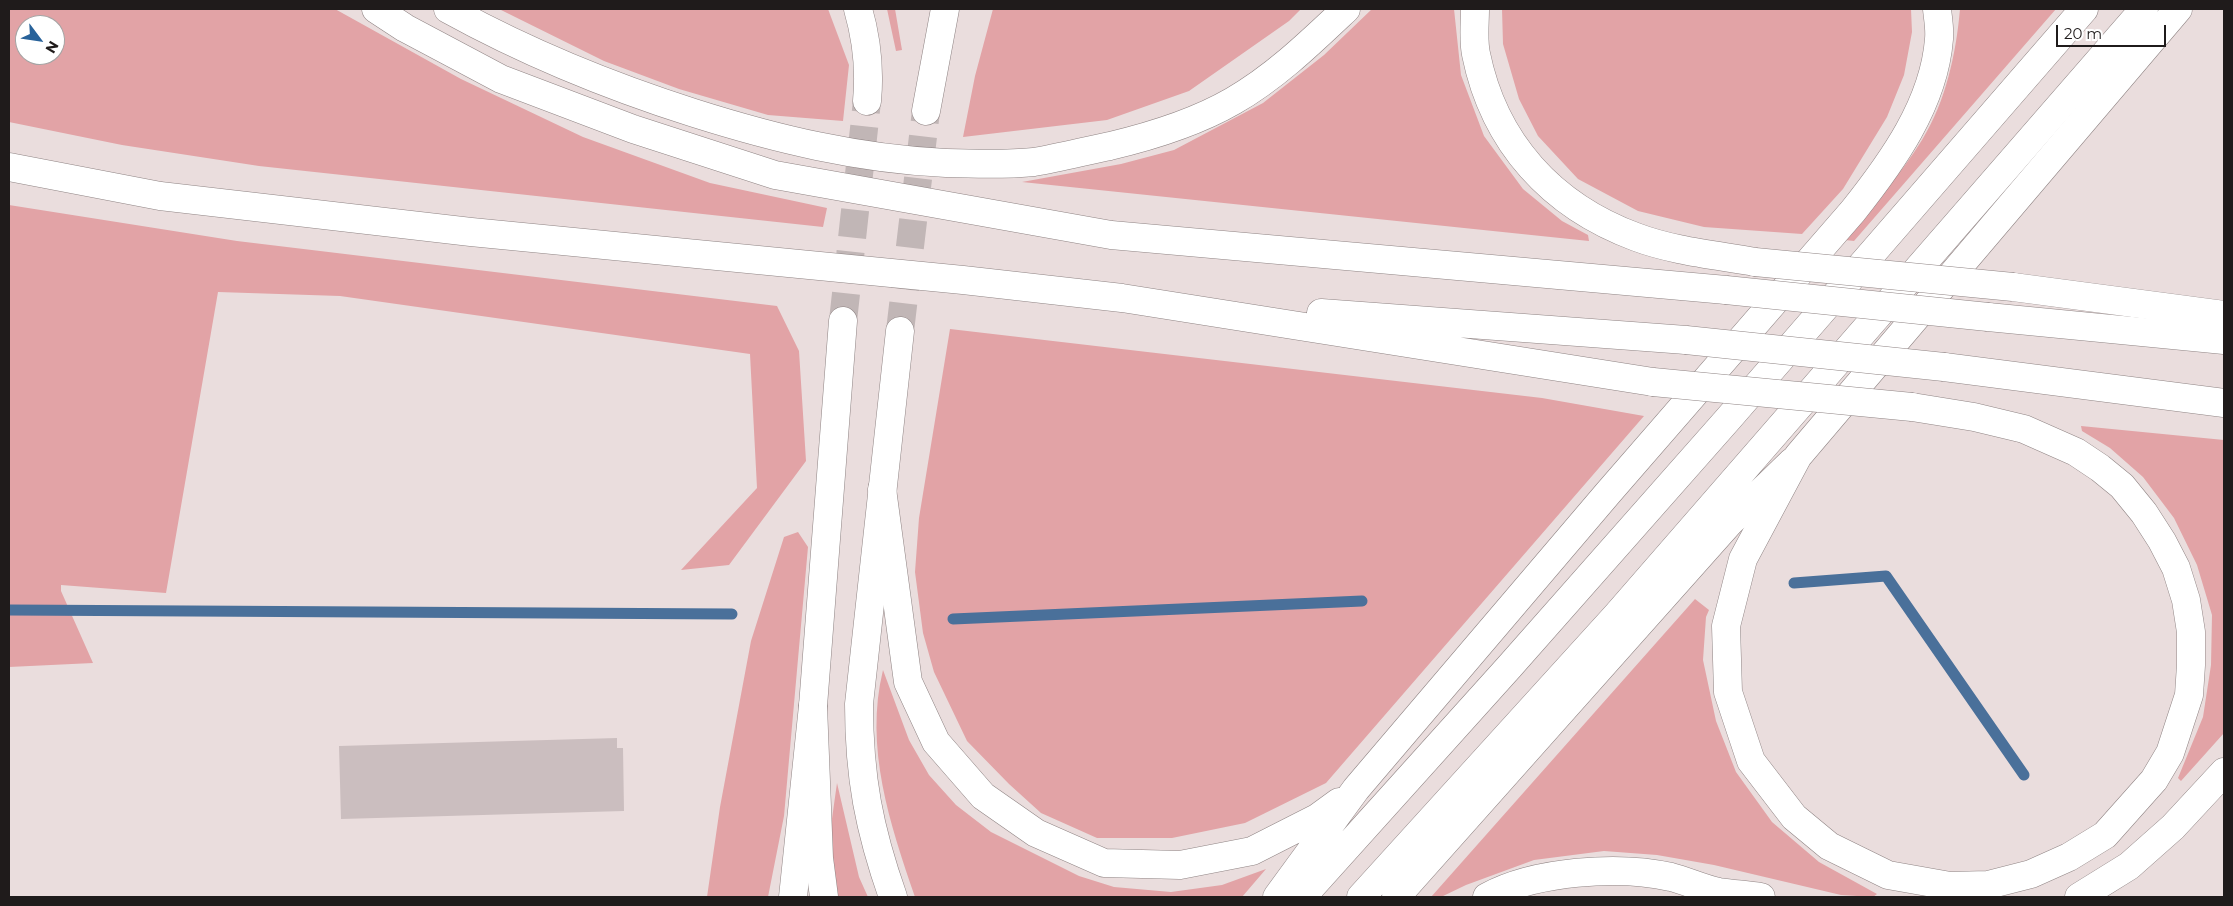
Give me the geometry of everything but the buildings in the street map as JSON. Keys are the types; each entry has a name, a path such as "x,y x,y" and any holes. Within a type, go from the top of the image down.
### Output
{"main road":[{"path":"376,9 405,28 501,79 633,129 775,175 1111,235 1726,290 2224,340"},
{"path":"448,9 558,64 643,97 736,126 788,141 878,157 971,164 1033,162 1141,139 1187,123 1233,101 1269,76 1307,46 1346,9"},
{"path":"858,9 868,50 869,79 867,101"},
{"path":"926,9 933,70"},
{"path":"926,111 945,9"},
{"path":"933,70 960,9"},
{"path":"1475,9 1476,53 1491,104 1517,151 1544,183 1589,217 1637,238 1755,262 2013,287 2224,315"},
{"path":"1277,897 1356,789 1608,493 1853,211 1884,171 1911,125 1929,86 1939,39 1937,9"},
{"path":"1302,897 1510,666 1729,418 2084,9"},
{"path":"1361,897 1617,614 2144,9"},
{"path":"1396,897 1729,523 1798,456 2178,9"},
{"path":"9,167 160,196 471,232 963,280 1122,298 1686,340 1944,367 2224,403"},
{"path":"1122,298 1653,382 1912,407 1974,416 2024,429 2076,452 2122,486 2144,512 2158,534 2176,568 2186,600 2190,632 2192,665 2189,695 2170,753 2154,780 2105,835 2069,857 2031,874 1988,885 1950,886 1888,875 1829,846 1794,817 1751,761 1728,692 1726,626 1743,559 1798,456"},
{"path":"793,897 813,706 844,322"},
{"path":"893,897 876,850 866,804 859,748 858,704 900,331"},
{"path":"882,489 908,682 936,742 983,796 1036,833 1104,863 1180,865 1252,851 1317,818 1356,789"},
{"path":"813,706 819,858 824,897"},
{"path":"2078,897 2129,866 2173,827 2224,772"},
{"path":"1487,897 1498,891 1557,874 1620,871 1670,877 1722,894 1761,897"}],"shaded area":[{"path":"9,9 335,9 461,79 583,137 710,183 827,208 823,227 259,166 122,145 9,122"},
{"path":"499,9 828,9 849,65 843,121 768,115 679,89 604,61"},
{"path":"887,9 895,9 902,50 896,51"},
{"path":"993,9 1301,9 1289,21 1189,91 1107,120 963,137 975,76"},
{"path":"1372,9 1454,9 1461,75 1484,136 1523,189 1562,221 1588,235 1589,241 1022,182 1121,164 1174,150 1263,103 1324,55"},
{"path":"1502,9 1911,9 1912,32 1904,75 1887,117 1843,189 1802,234 1704,227 1638,211 1578,179 1538,136 1519,99 1503,44"},
{"path":"1960,9 2056,9 1854,241 1845,240 1904,166 1930,125 1944,93 1953,60"},
{"path":"9,205 237,241 777,306 799,351 806,461 729,565 681,570 757,488 750,354 340,296 218,292 166,593 61,585 61,591 93,663 9,667"},
{"path":"950,329 1542,398 1644,416 1326,783 1245,823 1172,838 1097,838 1041,813 1009,784 967,741 934,672 923,633 915,572 919,518"},
{"path":"2081,426 2224,440 2224,733 2181,781 2178,778 2203,717 2211,665 2212,615 2197,565 2174,518 2143,477 2110,448 2082,431"},
{"path":"798,532 808,547 784,816 768,897 707,897 720,807 751,641 784,537"},
{"path":"1695,599 1709,610 1706,617 1703,660 1716,721 1736,772 1772,822 1819,862 1877,894 1873,897 1841,895 1714,865 1657,855 1604,851 1534,860 1466,885 1441,897 1431,897"},
{"path":"883,670 909,740 929,775 956,805 991,832 1079,876 1114,887 1171,892 1222,885 1266,869 1242,897 915,897 897,842 882,785 876,728"},
{"path":"837,783 859,877 868,897 821,897"}],"waterway":[{"path":"1794,583 1886,576 2024,775"},
{"path":"953,619 1362,601"},
{"path":"9,610 732,614"}],"tunnel":[{"path":"843,321 867,101"},
{"path":"900,331 926,111"}]}
